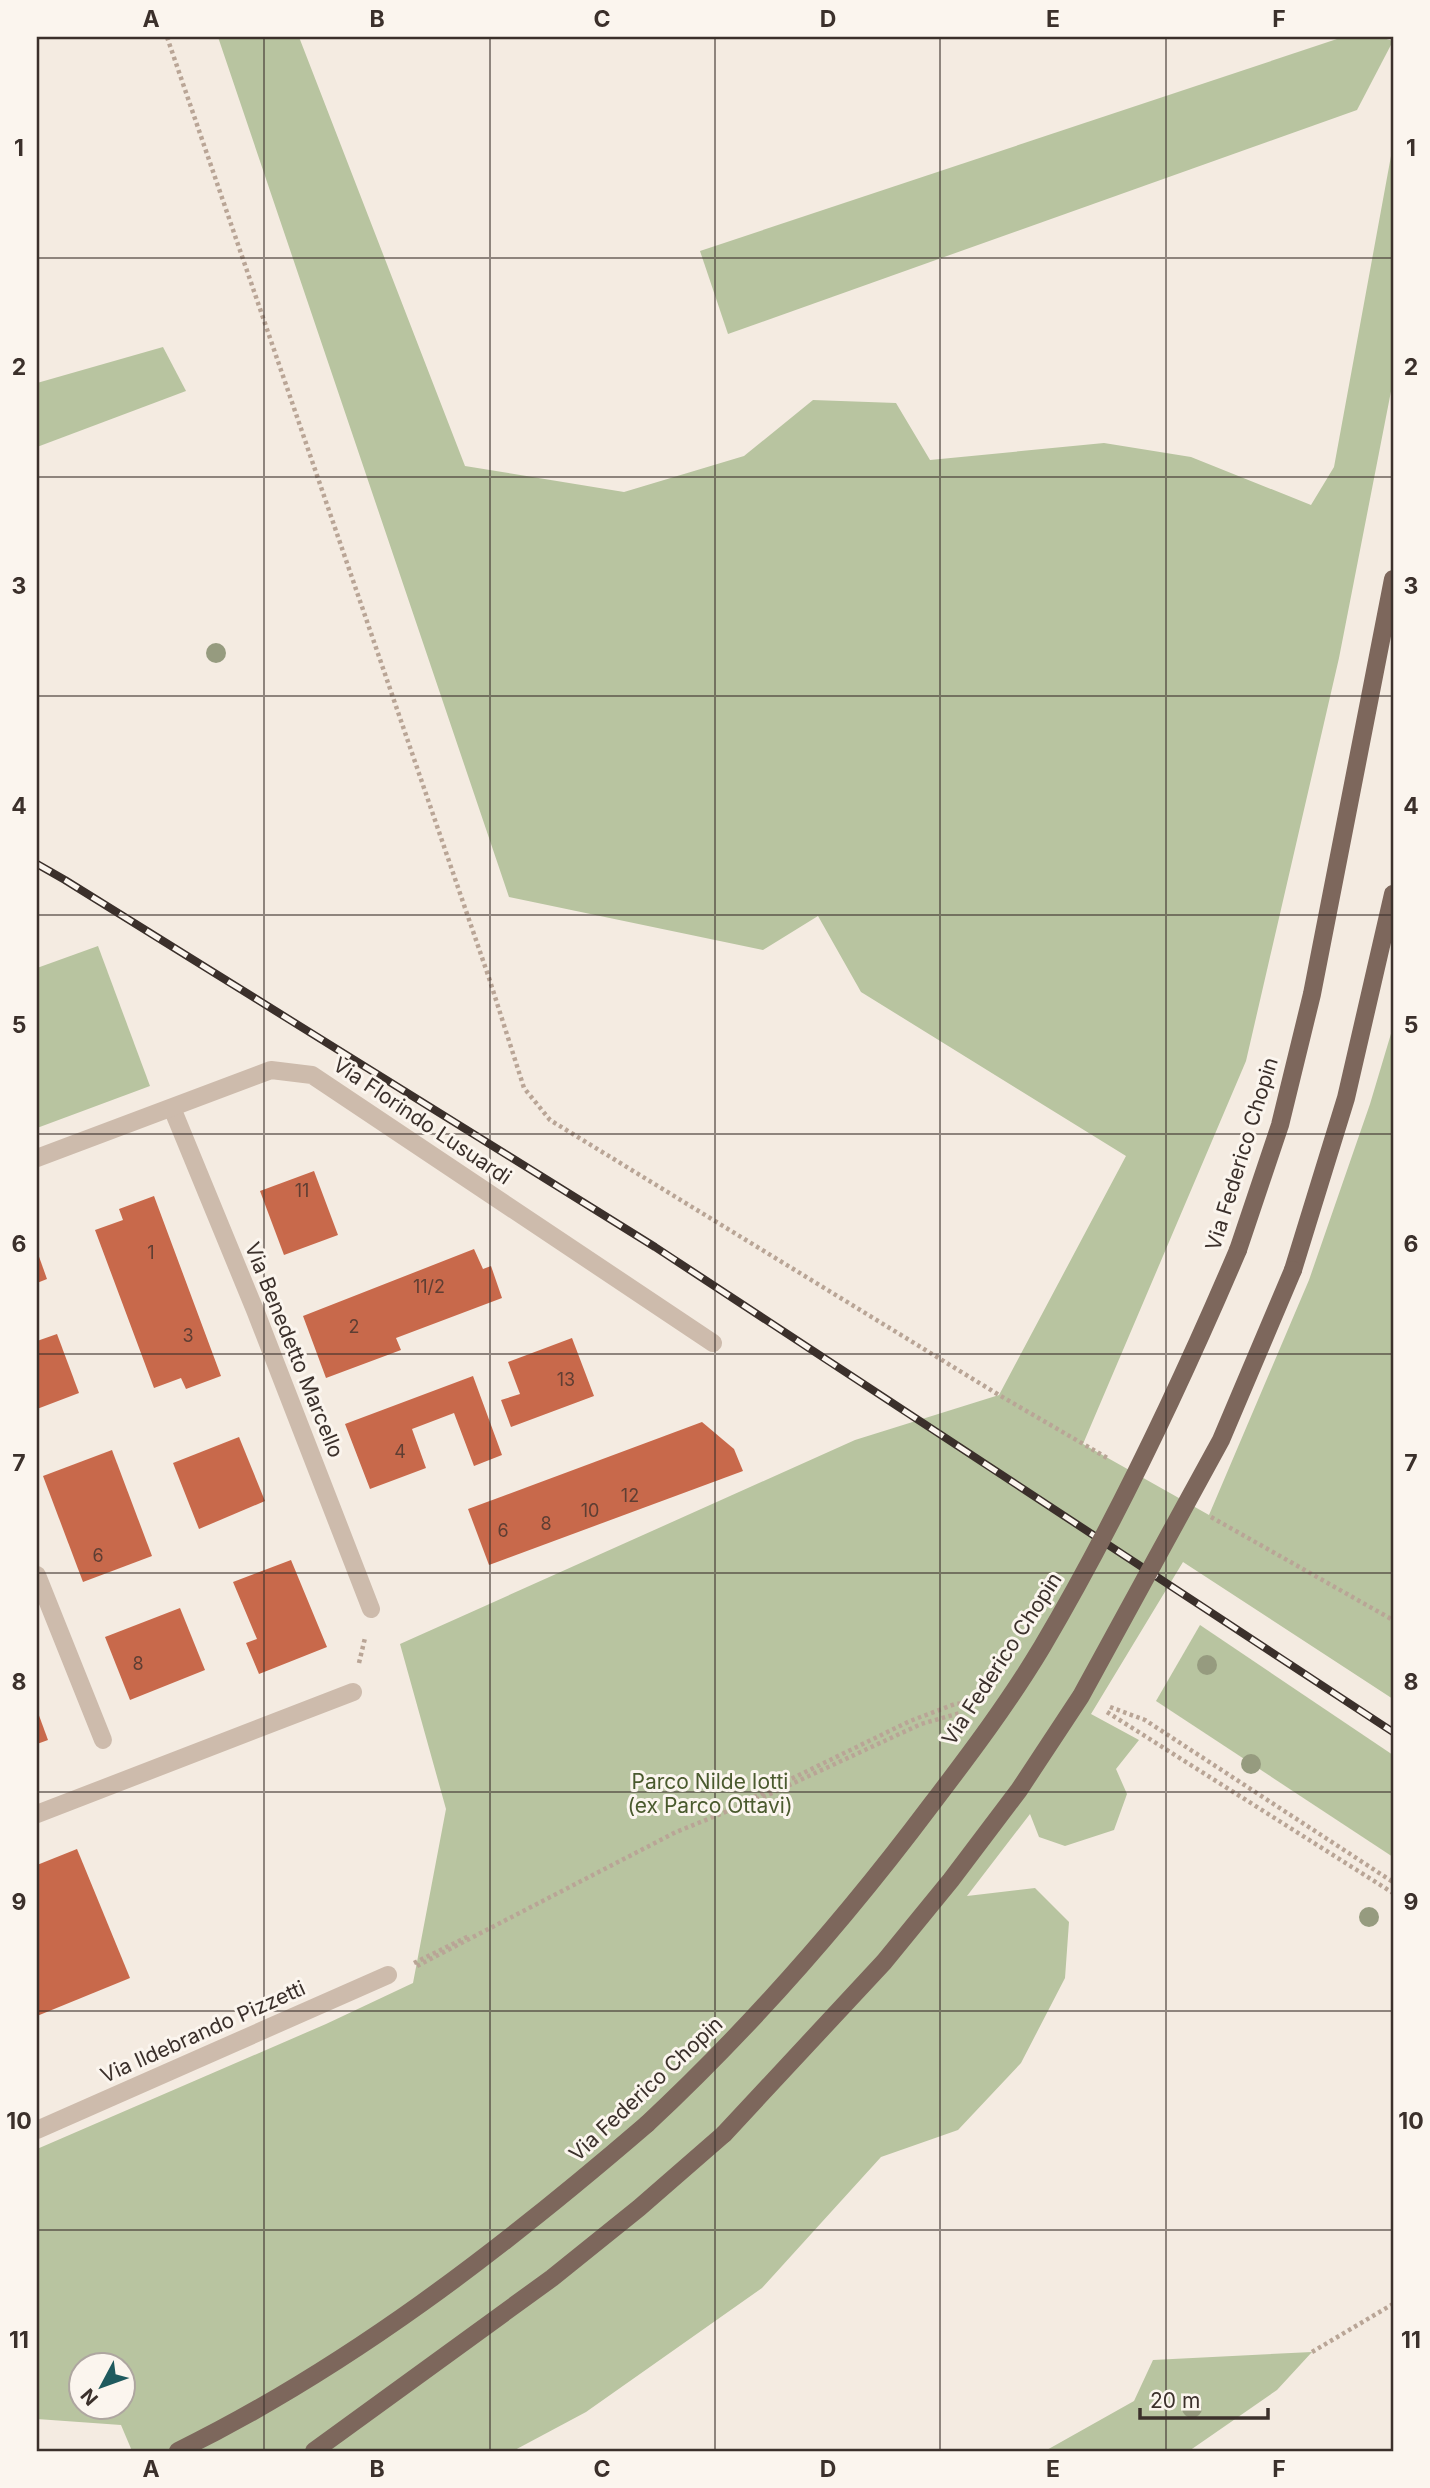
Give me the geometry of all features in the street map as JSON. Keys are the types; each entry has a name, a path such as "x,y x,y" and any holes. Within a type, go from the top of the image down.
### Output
{"main road":[{"name":"Via Federico Chopin","path":"178,2451 306,2379 484,2258 569,2191 647,2124 707,2068 767,2006 872,1884 961,1766 1040,1650 1098,1548 1196,1349 1238,1250 1280,1125 1312,994 1393,579"},
{"path":"314,2451 552,2278 639,2208 724,2134 884,1962 951,1881 1019,1790 1081,1696 1221,1440 1293,1270 1346,1098 1393,894"}],"street":[{"name":"Via Florindo Lusuardi","path":"37,1158 271,1070 312,1075 713,1343"},
{"name":"Via Benedetto Marcello","path":"172,1108 255,1310 371,1609"},
{"path":"37,1575 103,1740"},
{"path":"37,1814 353,1692"},
{"name":"Via Ildebrando Pizzetti","path":"37,2130 388,1975"}],"path":[{"path":"167,37 489,978 524,1088 550,1120 999,1395 1118,1464"},
{"path":"1209,1516 1393,1620"},
{"path":"353,1692 371,1609"},
{"path":"1312,2352 1393,2304"}],"green space":[{"name":"Parco Nilde Iotti (ex Parco Ottavi)","path":"218,37 299,37 465,466 624,492 744,456 813,400 896,403 930,460 1104,443 1191,457 1311,505 1334,467 1393,145 1393,381 1339,658 1246,1061 1083,1444 1209,1515 1309,1280 1370,1104 1393,1027 1393,1699 1183,1562 1091,1714 1139,1740 1116,1769 1127,1794 1114,1830 1065,1846 1039,1837 1030,1814 967,1896 1035,1888 1069,1922 1065,1978 1021,2063 958,2130 881,2157 762,2288 586,2412 513,2451 132,2451 121,2425 79,2422 136,2422 136,2352 66,2352 66,2421 37,2419 37,2149 326,2024 413,1983 446,1809 400,1644 855,1440 999,1395 1126,1156 861,992 818,916 763,950 509,897"},
{"path":"1343,37 1380,37 1393,41 1357,110 728,334 700,251"},
{"path":"163,347 186,391 37,447 37,383"},
{"path":"98,946 150,1086 37,1128 37,968"},
{"path":"1200,1625 1393,1755 1393,1857 1156,1701"},
{"path":"1312,2352 1277,2390 1189,2451 1045,2451 1134,2401 1153,2360"}],"building":[{"path":"314,1171 338,1235 284,1255 260,1191"},
{"path":"154,1196 221,1376 186,1389 181,1378 154,1388 95,1230 123,1220 119,1209"},
{"path":"474,1249 483,1269 491,1266 502,1298 396,1338 401,1350 326,1378 303,1316"},
{"path":"37,1251 47,1279 37,1283"},
{"path":"57,1334 79,1393 37,1409 37,1341"},
{"path":"572,1338 594,1396 511,1427 501,1400 520,1394 508,1362"},
{"path":"473,1376 502,1455 474,1466 454,1413 412,1429 426,1468 370,1489 345,1424"},
{"path":"702,1422 734,1449 743,1471 489,1565 468,1509"},
{"path":"239,1437 265,1501 199,1529 173,1463"},
{"path":"112,1450 152,1556 83,1582 43,1476"},
{"path":"291,1560 327,1647 259,1674 246,1643 257,1639 233,1582"},
{"path":"180,1608 205,1670 130,1700 105,1637"},
{"path":"37,1710 48,1740 37,1744"},
{"path":"77,1849 130,1978 37,2016 37,1865"}],"railway":[{"path":"37,864 655,1247 1393,1732"}]}
